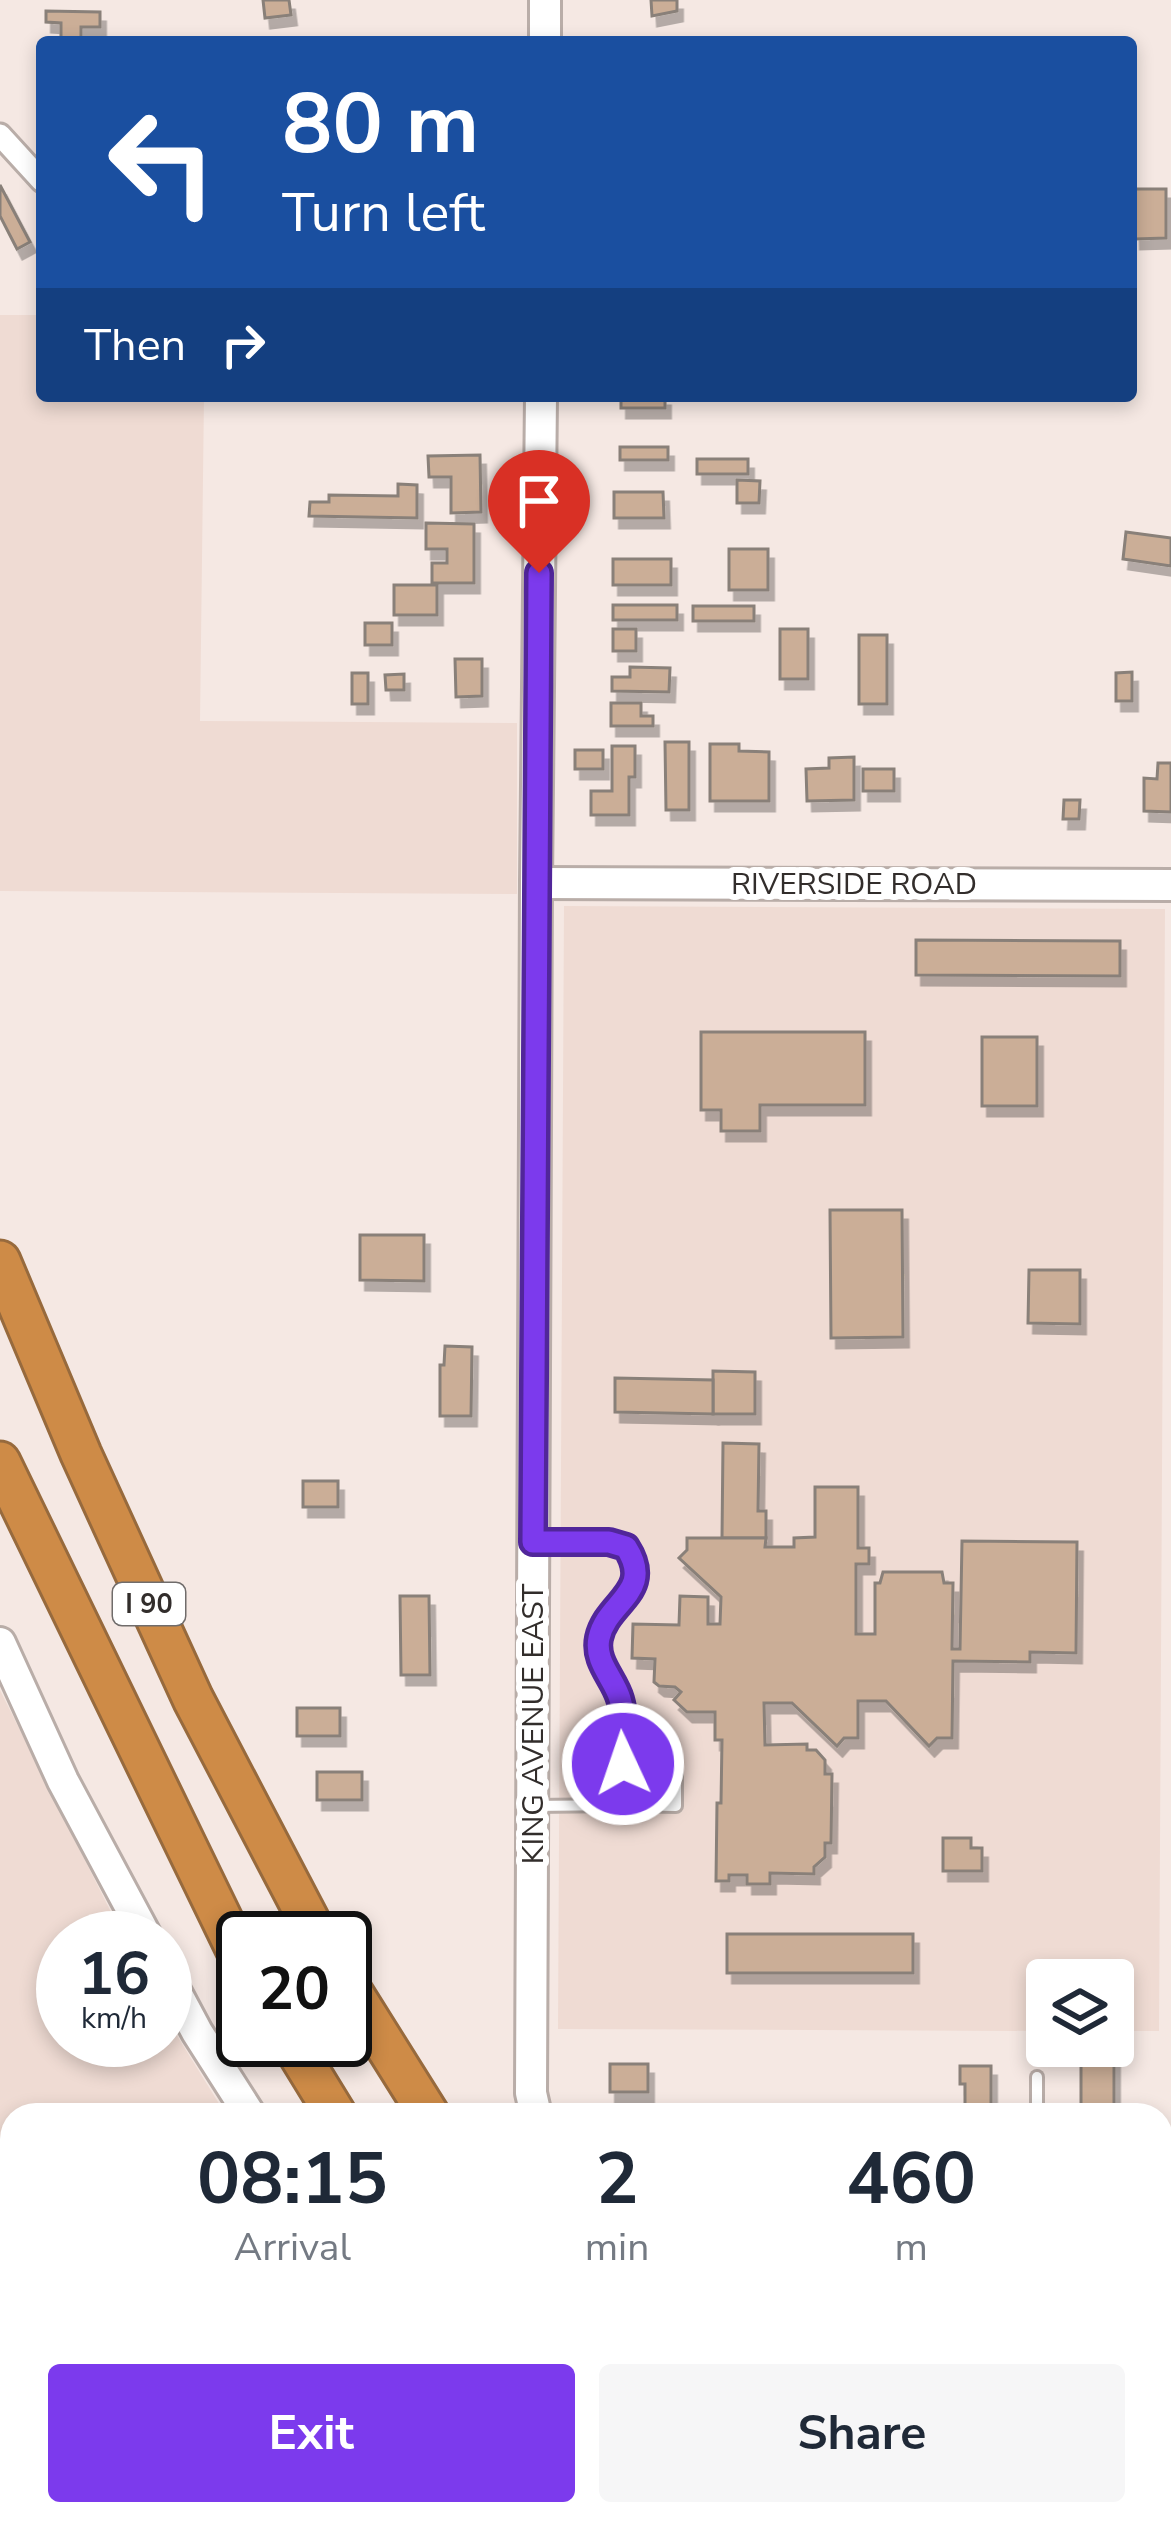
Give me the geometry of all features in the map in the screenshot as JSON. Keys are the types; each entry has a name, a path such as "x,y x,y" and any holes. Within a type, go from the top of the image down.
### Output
{"highway":[{"name":"I 90","path":"0,1261 81,1454 193,1699 304,1911"},
{"name":"I 90","path":"0,1462 218,1911"},
{"path":"372,2025 421,2103"},
{"path":"307,2067 329,2103"}],"main road":[{"path":"545,0 545,36"},
{"name":"KING AVENUE EAST","path":"533,2103 541,402"},
{"name":"RIVERSIDE ROAD","path":"536,883 1171,885"},
{"path":"0,1643 63,1781 133,1911"},
{"path":"192,2023 242,2103"}],"street":[{"path":"0,135 36,174"}],"lane":[{"path":"533,1542 609,1542 626,1547 634,1560 632,1591 599,1638 603,1665 620,1697 622,1805"},
{"path":"532,1806 676,1806 676,1775 656,1755 623,1754"},
{"path":"1037,2077 1037,2103"}],"shaded area":[{"path":"0,315 36,315 36,402 204,402 200,721 517,723 517,894 0,891"},
{"path":"564,906 1165,909 1159,2031 1134,2031 1134,1959 1026,1959 1026,2031 558,2029"},
{"path":"0,1690 110,1911 36,1911 36,2067 192,2067 192,2060 219,2103 0,2103"}],"building":[{"path":"263,0 289,0 291,15 265,18"},
{"path":"651,0 677,0 677,11 652,16"},
{"path":"46,11 100,12 100,27 81,27 81,36 61,36 61,23 46,22"},
{"path":"0,185 30,242 17,249 0,216"},
{"path":"1137,189 1166,189 1166,238 1137,239"},
{"path":"621,402 665,402 665,408 621,408"},
{"path":"620,447 668,447 668,460 620,460"},
{"path":"480,455 481,512 451,513 451,477 429,477 428,456"},
{"path":"697,459 748,459 748,474 697,474"},
{"path":"737,480 760,481 759,503 737,503"},
{"path":"398,484 417,485 417,518 309,516 310,502 329,502 329,495 398,496"},
{"path":"614,492 663,492 664,518 614,518"},
{"path":"426,523 474,524 474,583 432,583 432,563 447,563 447,549 426,549"},
{"path":"1126,532 1171,538 1171,566 1123,559"},
{"path":"729,549 768,549 768,590 729,590"},
{"path":"613,559 671,559 671,585 613,585"},
{"path":"394,585 437,585 437,615 394,615"},
{"path":"613,605 677,605 677,620 613,620"},
{"path":"693,606 754,606 754,621 693,621"},
{"path":"365,623 392,623 392,645 365,645"},
{"path":"613,629 636,629 636,651 613,651"},
{"path":"780,629 808,629 808,679 780,679"},
{"path":"859,635 887,635 887,704 859,704"},
{"path":"455,659 482,659 482,696 456,697"},
{"path":"630,667 670,668 669,692 612,691 612,677 630,677"},
{"path":"1132,672 1132,701 1116,701 1116,673"},
{"path":"352,673 368,673 368,704 352,704"},
{"path":"404,674 404,690 386,690 385,675"},
{"path":"611,703 641,703 641,716 653,716 653,726 611,726"},
{"path":"665,742 689,742 689,810 666,810"},
{"path":"710,744 739,744 739,751 769,752 769,801 710,801"},
{"path":"612,746 635,746 629,815 591,815 591,791 612,791"},
{"path":"575,750 603,750 603,769 575,769"},
{"path":"854,757 854,800 807,801 806,769 829,768 829,758"},
{"path":"1158,763 1171,763 1171,812 1144,811 1144,778 1157,779"},
{"path":"863,769 894,769 894,791 863,791"},
{"path":"1064,800 1080,800 1079,819 1063,819"},
{"path":"916,940 1120,941 1120,976 916,975"},
{"path":"701,1032 865,1032 865,1105 760,1105 760,1131 721,1131 721,1110 701,1110"},
{"path":"982,1037 1037,1037 1037,1106 982,1106"},
{"path":"830,1210 902,1210 903,1337 831,1338"},
{"path":"360,1235 424,1235 424,1281 360,1280"},
{"path":"1029,1270 1080,1270 1080,1324 1028,1323"},
{"path":"445,1346 472,1347 471,1416 440,1416 440,1365 444,1365"},
{"path":"713,1371 755,1372 755,1414 713,1414"},
{"path":"615,1378 713,1380 713,1414 615,1412"},
{"path":"723,1443 759,1444 758,1511 766,1511 766,1538 722,1538"},
{"path":"303,1481 338,1481 338,1507 303,1507"},
{"path":"815,1487 858,1487 858,1548 869,1548 869,1564 856,1564 856,1634 875,1634 875,1583 880,1583 883,1572 942,1572 944,1583 953,1583 952,1649 960,1649 962,1541 1077,1542 1076,1653 1030,1652 1030,1662 953,1661 952,1738 937,1738 929,1746 886,1701 858,1701 858,1738 844,1738 837,1746 792,1703 764,1703 765,1745 807,1744 807,1750 816,1750 825,1760 825,1774 832,1774 831,1843 825,1843 825,1857 814,1867 814,1874 770,1873 770,1884 747,1884 747,1875 716,1881 722,1740 715,1740 715,1712 687,1712 674,1700 681,1692 654,1682 655,1659 632,1658 633,1624 679,1625 680,1596 708,1597 708,1624 720,1624 721,1597 679,1558 687,1550 687,1538 766,1538 765,1547 794,1547 794,1538 815,1537"},
{"path":"400,1596 429,1596 430,1675 401,1675"},
{"path":"297,1708 340,1708 340,1736 297,1736"},
{"path":"317,1772 362,1772 362,1800 317,1800"},
{"path":"943,1838 971,1838 971,1848 982,1848 982,1871 943,1871"},
{"path":"727,1934 913,1934 913,1973 727,1973"},
{"path":"610,2064 648,2064 648,2092 610,2092"},
{"path":"960,2066 991,2066 991,2103 965,2103 965,2084 960,2084"},
{"path":"1081,2067 1114,2067 1114,2103 1081,2103"}],"route":[{"path":"539,573 533,1542 609,1542 626,1547 634,1560 632,1591 599,1638 599,1654 620,1697 623,1764"}]}
